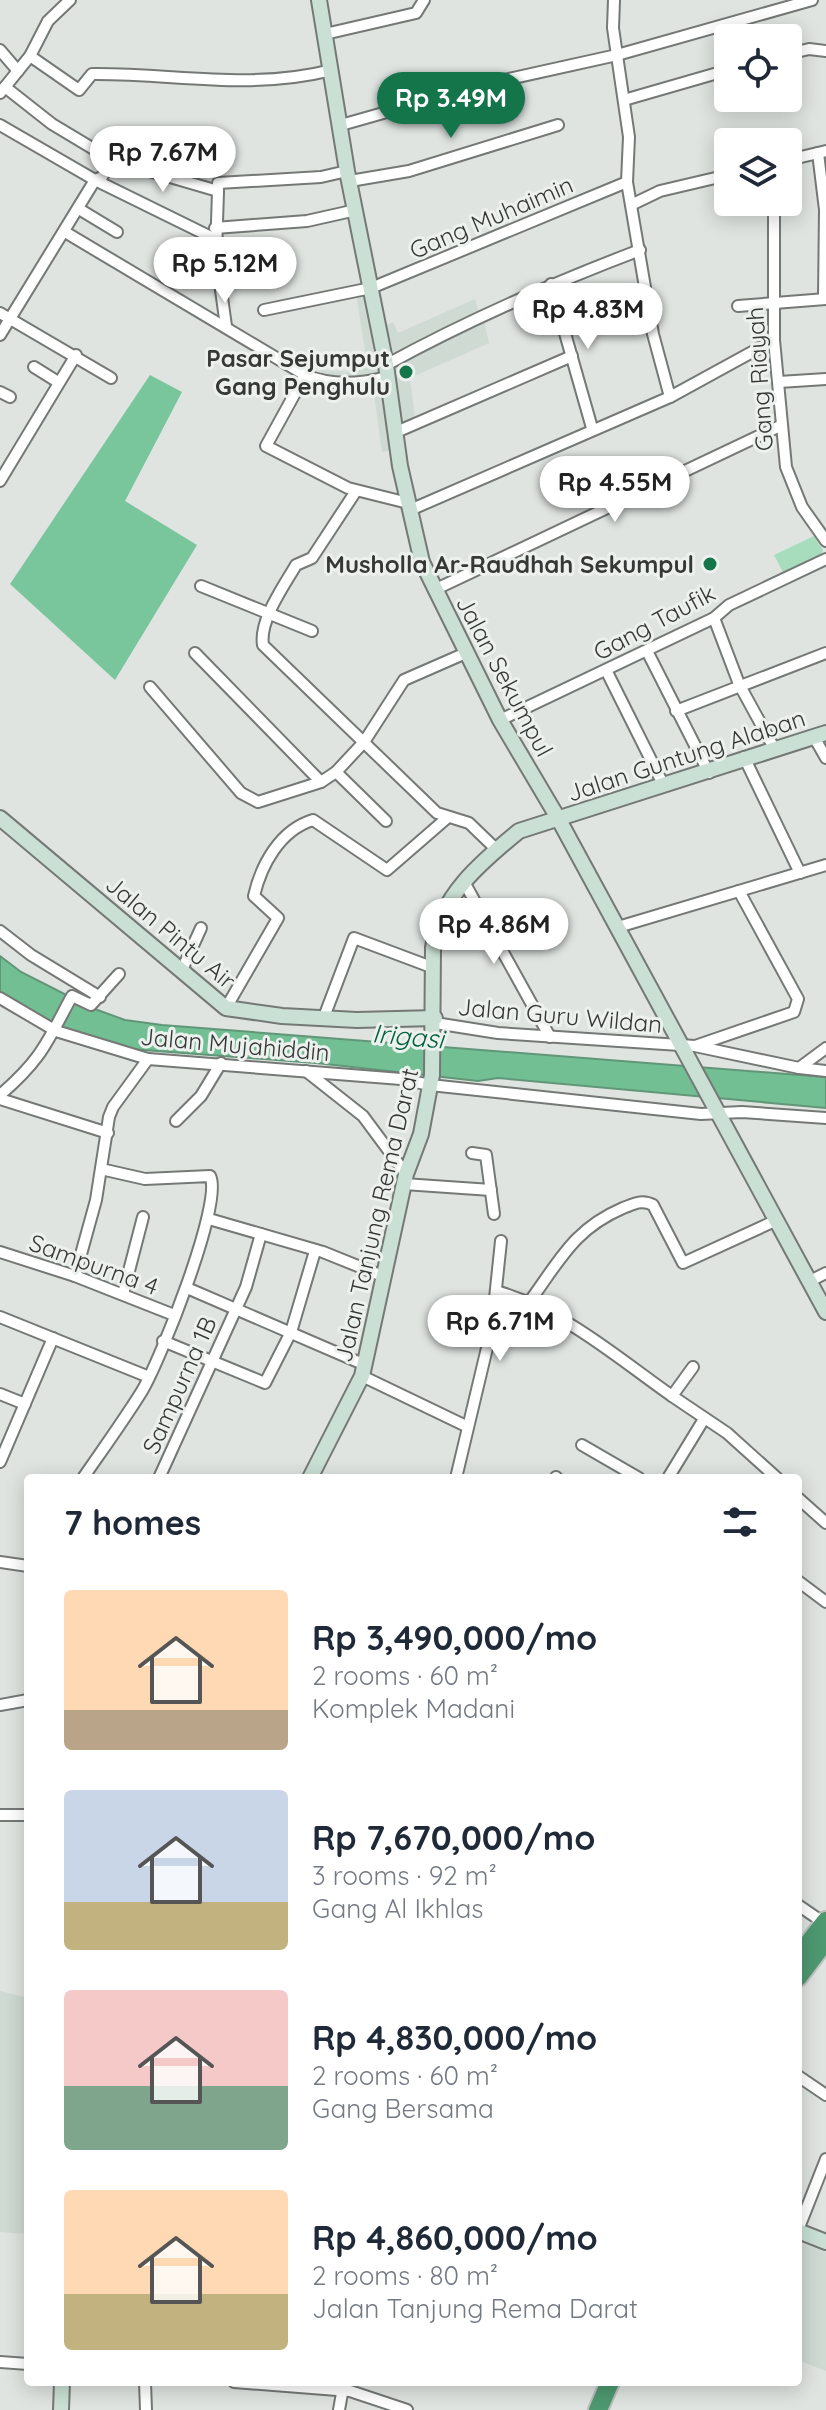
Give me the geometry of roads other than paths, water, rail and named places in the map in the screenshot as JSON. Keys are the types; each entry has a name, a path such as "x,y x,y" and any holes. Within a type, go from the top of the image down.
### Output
{"highway":[{"path":"802,1953 825,1928"},
{"path":"802,1970 825,1928"},
{"path":"587,2410 597,2386"},
{"path":"598,2410 608,2386"}],"street":[{"path":"70,0 48,21 30,56 2,90 112,160 218,191"},
{"name":"Jalan Sekumpul","path":"319,0 386,371 394,433 422,562 500,720 689,1051 716,1108 826,1312"},
{"path":"325,34 416,13 424,0"},
{"path":"614,0 617,55 629,137 627,182 653,334 670,397"},
{"path":"341,125 482,85 617,55 812,0"},
{"path":"0,50 18,71"},
{"path":"802,51 826,51"},
{"path":"30,56 79,90 92,74 243,81 309,76 332,70"},
{"path":"624,100 714,74"},
{"path":"0,125 95,180 215,234 307,221 356,210"},
{"path":"226,326 215,234 218,183 409,171 558,125"},
{"path":"738,306 825,299 822,152 802,157"},
{"path":"0,335 95,180 102,177 112,160"},
{"path":"633,204 660,191 714,178"},
{"name":"Gang Muhaimin","path":"264,310 371,288 627,182"},
{"path":"79,209 117,232"},
{"name":"Gang Riayah","path":"774,216 774,340 780,426 791,484 826,541"},
{"path":"65,232 305,375 324,381 352,383 386,371 449,331 551,284 640,250"},
{"path":"218,274 284,265"},
{"path":"551,284 592,428"},
{"path":"0,313 111,378"},
{"path":"305,375 266,446 356,491 409,507 670,397 774,340"},
{"path":"0,481 76,355"},
{"path":"394,433 572,356"},
{"path":"34,367 58,382"},
{"path":"779,382 826,379"},
{"path":"434,590 780,426"},
{"path":"356,491 312,558 296,565 270,614 262,637 263,645 437,813 469,823 496,849"},
{"name":"Gang Taufik","path":"500,720 714,618 729,605 826,559"},
{"path":"201,586 312,631"},
{"path":"714,618 739,684 774,748"},
{"path":"647,651 709,773"},
{"path":"150,687 248,800 258,802 321,782 336,772 364,742 404,680 468,652"},
{"path":"195,653 321,782"},
{"path":"676,711 739,684 826,653"},
{"path":"606,670 664,786"},
{"path":"820,735 826,758"},
{"name":"Jalan Guntung Alaban","path":"558,818 709,773 744,757 820,735"},
{"path":"744,757 800,873"},
{"path":"336,772 386,821"},
{"name":"Jalan Pintu Air","path":"0,818 226,1008 282,1016 435,1024"},
{"path":"226,1008 278,918 254,896 264,866 292,831 313,820 387,870 447,818"},
{"name":"Jalan Tanjung Rema Darat","path":"312,1474 363,1370 405,1179 421,1134 431,1080 435,1024 435,931 440,916 464,882 496,849 519,831 558,818"},
{"path":"618,927 826,865"},
{"path":"464,882 550,1037"},
{"path":"689,1051 794,1012 798,999 739,891"},
{"path":"181,972 201,928"},
{"path":"0,931 31,955 100,997"},
{"path":"324,1017 354,938 434,968"},
{"path":"108,1133 0,1097 35,1063 58,1027 72,996 91,1005 119,974"},
{"name":"Jalan Mujahiddin","path":"0,998 58,1027 148,1059 431,1080 826,1118"},
{"name":"Jalan Guru Wildan","path":"435,1024 689,1051"},
{"path":"799,1068 826,1048"},
{"path":"689,1051 826,1071"},
{"path":"75,1276 113,1107 148,1059"},
{"path":"176,1121 201,1096 221,1063"},
{"path":"305,1070 363,1116 405,1179 491,1190"},
{"path":"472,1153 486,1155 494,1214"},
{"path":"86,1474 149,1377 187,1288 209,1219 213,1188 210,1176 145,1179 101,1169"},
{"path":"530,1301 582,1230 602,1217 637,1202 653,1205 683,1263 777,1220"},
{"path":"123,1294 143,1217"},
{"path":"209,1219 315,1251 385,1277"},
{"name":"Sampurna 1B","path":"161,1474 246,1287 261,1234"},
{"path":"457,1474 492,1327 501,1241"},
{"path":"163,1341 265,1383 291,1332 315,1251"},
{"name":"Sampurna 4","path":"0,1252 75,1276 174,1315"},
{"path":"810,1281 826,1273"},
{"path":"187,1288 291,1332 466,1426"},
{"path":"496,1291 530,1301 615,1352 754,1454 773,1474"},
{"path":"0,1317 149,1377"},
{"path":"0,1462 53,1338"},
{"path":"672,1396 693,1367"},
{"path":"0,1394 25,1404"},
{"path":"670,1474 704,1419"},
{"path":"582,1445 632,1474"},
{"path":"802,1502 826,1523"},
{"path":"0,1562 24,1565"},
{"path":"802,1584 826,1602"},
{"path":"0,1705 24,1701"},
{"path":"0,1815 24,1815"},
{"path":"802,1908 825,1928"},
{"path":"802,2079 826,2095"},
{"path":"802,2221 826,2159"},
{"path":"802,2233 826,2242"},
{"path":"0,2362 24,2364"},
{"path":"59,2410 62,2386"},
{"path":"145,2386 146,2410"},
{"path":"339,2410 344,2386 407,2410"}],"place":[{"name":"Pasar Sejumput Gang Penghulu","path":"406,372"},
{"name":"Musholla Ar-Raudhah Sekumpul","path":"710,564"}],"water label":[{"name":"Irigasi","path":"408,1036"}]}
